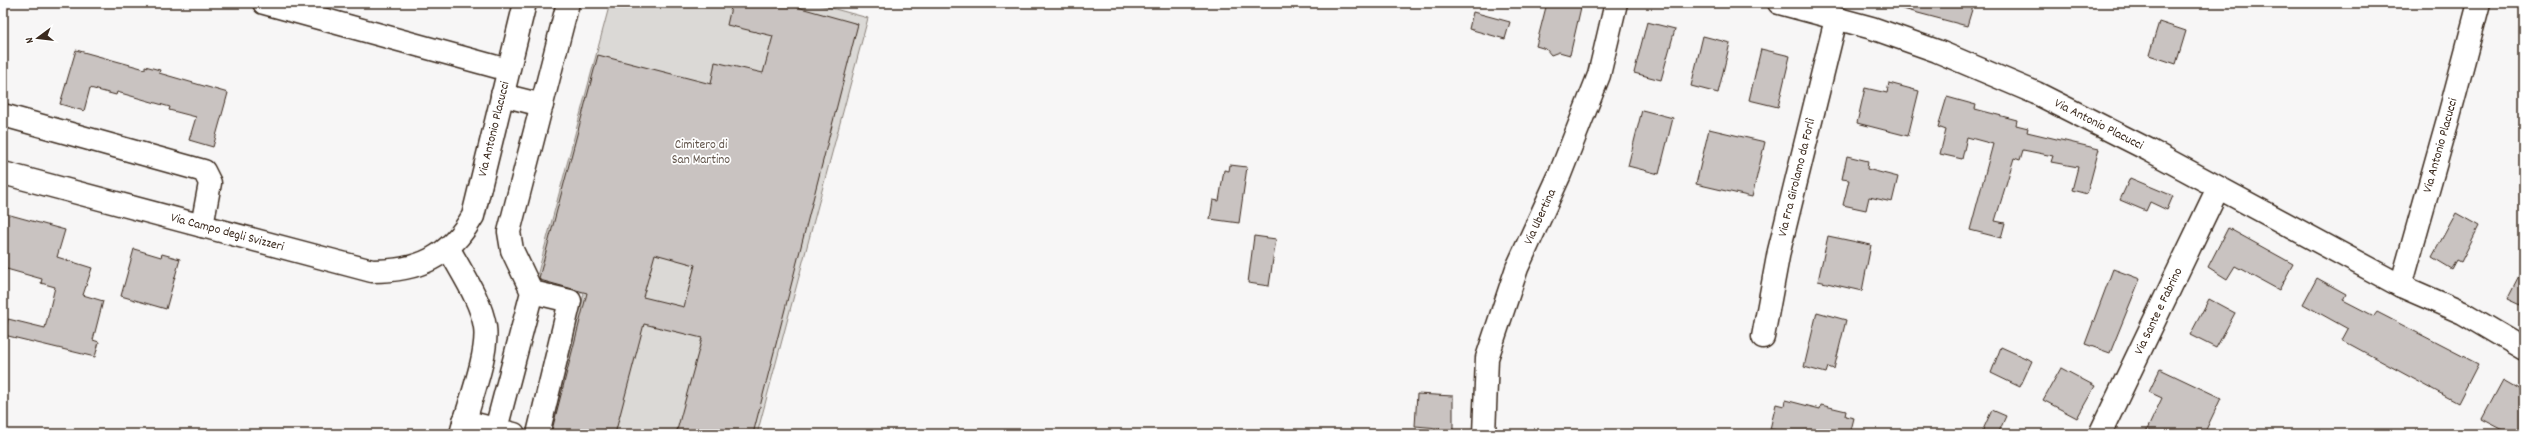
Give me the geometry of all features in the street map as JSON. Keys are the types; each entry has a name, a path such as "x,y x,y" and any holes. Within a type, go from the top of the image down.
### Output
{"street":[{"path":"264,3 508,70"},
{"name":"Via Antonio Placucci","path":"449,249 463,235 473,216 525,3"},
{"path":"449,249 477,304 485,327 484,348 462,428 505,432 501,407 532,292 512,250 509,232 568,3"},
{"name":"Via Ubertina","path":"1484,434 1487,358 1518,268 1560,174 1599,75 1616,3"},
{"name":"Via Antonio Placucci","path":"1780,3 1872,28 1937,51 2036,92 2401,286 2463,313 2524,349"},
{"name":"Via Antonio Placucci","path":"2401,286 2479,3"},
{"name":"Via Fra Girolamo da Forlì","path":"1763,337 1778,251 1836,19"},
{"path":"502,95 542,105"},
{"path":"3,115 204,171 210,183 202,226"},
{"name":"Via Campo degli Svizzeri","path":"3,173 372,271 398,271 420,265 449,249"},
{"name":"Via Sante e Fabrino","path":"2100,434 2218,188"},
{"path":"532,292 570,302 538,434"},
{"path":"470,400 501,407"}],"green space":[{"name":"Cimitero di San Martino","path":"610,3 813,3 868,18 757,434 547,434 584,294 536,280"}],"building":[{"name":"Cimitero di San Martino","path":"732,3 783,3 858,24 753,434 676,434 702,338 644,324 615,434 568,434 552,430 587,293 540,280 539,278 598,55 711,84 715,62 763,73 773,36 727,25","holes":["655,254 695,265 684,307 643,297"]},
{"path":"1547,3 1582,3 1570,55 1559,52 1551,55 1546,49 1536,46"},
{"path":"1900,3 1974,3 1967,26 1899,8"},
{"path":"1473,12 1510,22 1505,39 1469,29"},
{"path":"1647,22 1675,29 1661,80 1634,73"},
{"path":"2159,22 2186,31 2176,64 2149,55"},
{"path":"1703,36 1730,43 1718,93 1691,86"},
{"path":"1761,49 1790,56 1778,107 1749,100"},
{"path":"76,50 145,69 145,66 160,70 159,73 228,93 213,147 189,140 196,117 169,110 170,107 117,92 116,95 90,88 84,111 60,104"},
{"path":"1889,83 1919,91 1908,136 1857,123 1865,88 1887,93"},
{"path":"1947,97 1976,105 1975,109 2017,120 2016,125 2028,128 2027,132 2099,149 2087,194 2072,190 2078,167 2051,162 2053,156 2023,150 2020,160 2014,158 1995,221 2005,223 2001,238 1970,230 1993,144 1967,137 1962,159 1940,154 1946,130 1938,127"},
{"path":"1642,110 1673,118 1659,174 1628,166"},
{"path":"1709,129 1765,142 1752,197 1696,184"},
{"path":"1847,156 1868,161 1867,169 1898,177 1892,202 1869,197 1866,210 1843,205 1849,180 1842,179"},
{"path":"1230,165 1247,167 1239,223 1210,219 1213,200 1219,201 1224,170 1229,171"},
{"path":"2130,178 2173,196 2167,210 2150,202 2146,211 2120,200"},
{"path":"3,213 65,230 57,257 92,268 83,295 103,301 93,340 99,342 95,357 4,335 8,319 45,328 55,287 41,283 42,279 3,268"},
{"path":"2456,213 2479,226 2461,262 2457,260 2452,269 2432,257"},
{"path":"2228,228 2293,264 2279,290 2235,266 2227,279 2208,267"},
{"path":"1254,236 1276,239 1269,286 1248,283"},
{"path":"1828,236 1871,245 1862,291 1818,281"},
{"path":"134,249 161,257 162,254 180,259 166,309 121,296"},
{"path":"2524,266 2524,297 2520,305 2507,299"},
{"path":"2113,269 2140,279 2110,353 2085,344"},
{"path":"2317,278 2346,294 2343,300 2374,316 2377,312 2478,364 2458,403 2342,340 2348,329 2303,304"},
{"path":"2209,299 2235,313 2216,348 2190,335"},
{"path":"1817,312 1846,320 1834,369 1828,367 1826,373 1804,367"},
{"path":"2001,347 2032,361 2020,387 1991,373"},
{"path":"2061,368 2095,386 2077,418 2043,400"},
{"path":"2160,369 2221,398 2204,434 2145,434 2162,398 2149,392"},
{"path":"2503,380 2524,392 2524,434 2511,434 2482,419"},
{"path":"1417,394 1453,396 1453,434 1439,434 1439,428 1415,426"},
{"path":"1785,400 1820,409 1821,405 1846,411 1845,416 1854,418 1850,434 1792,434 1770,429 1776,404 1784,406"},
{"path":"1992,410 2006,416 1998,434 1981,434"}]}
